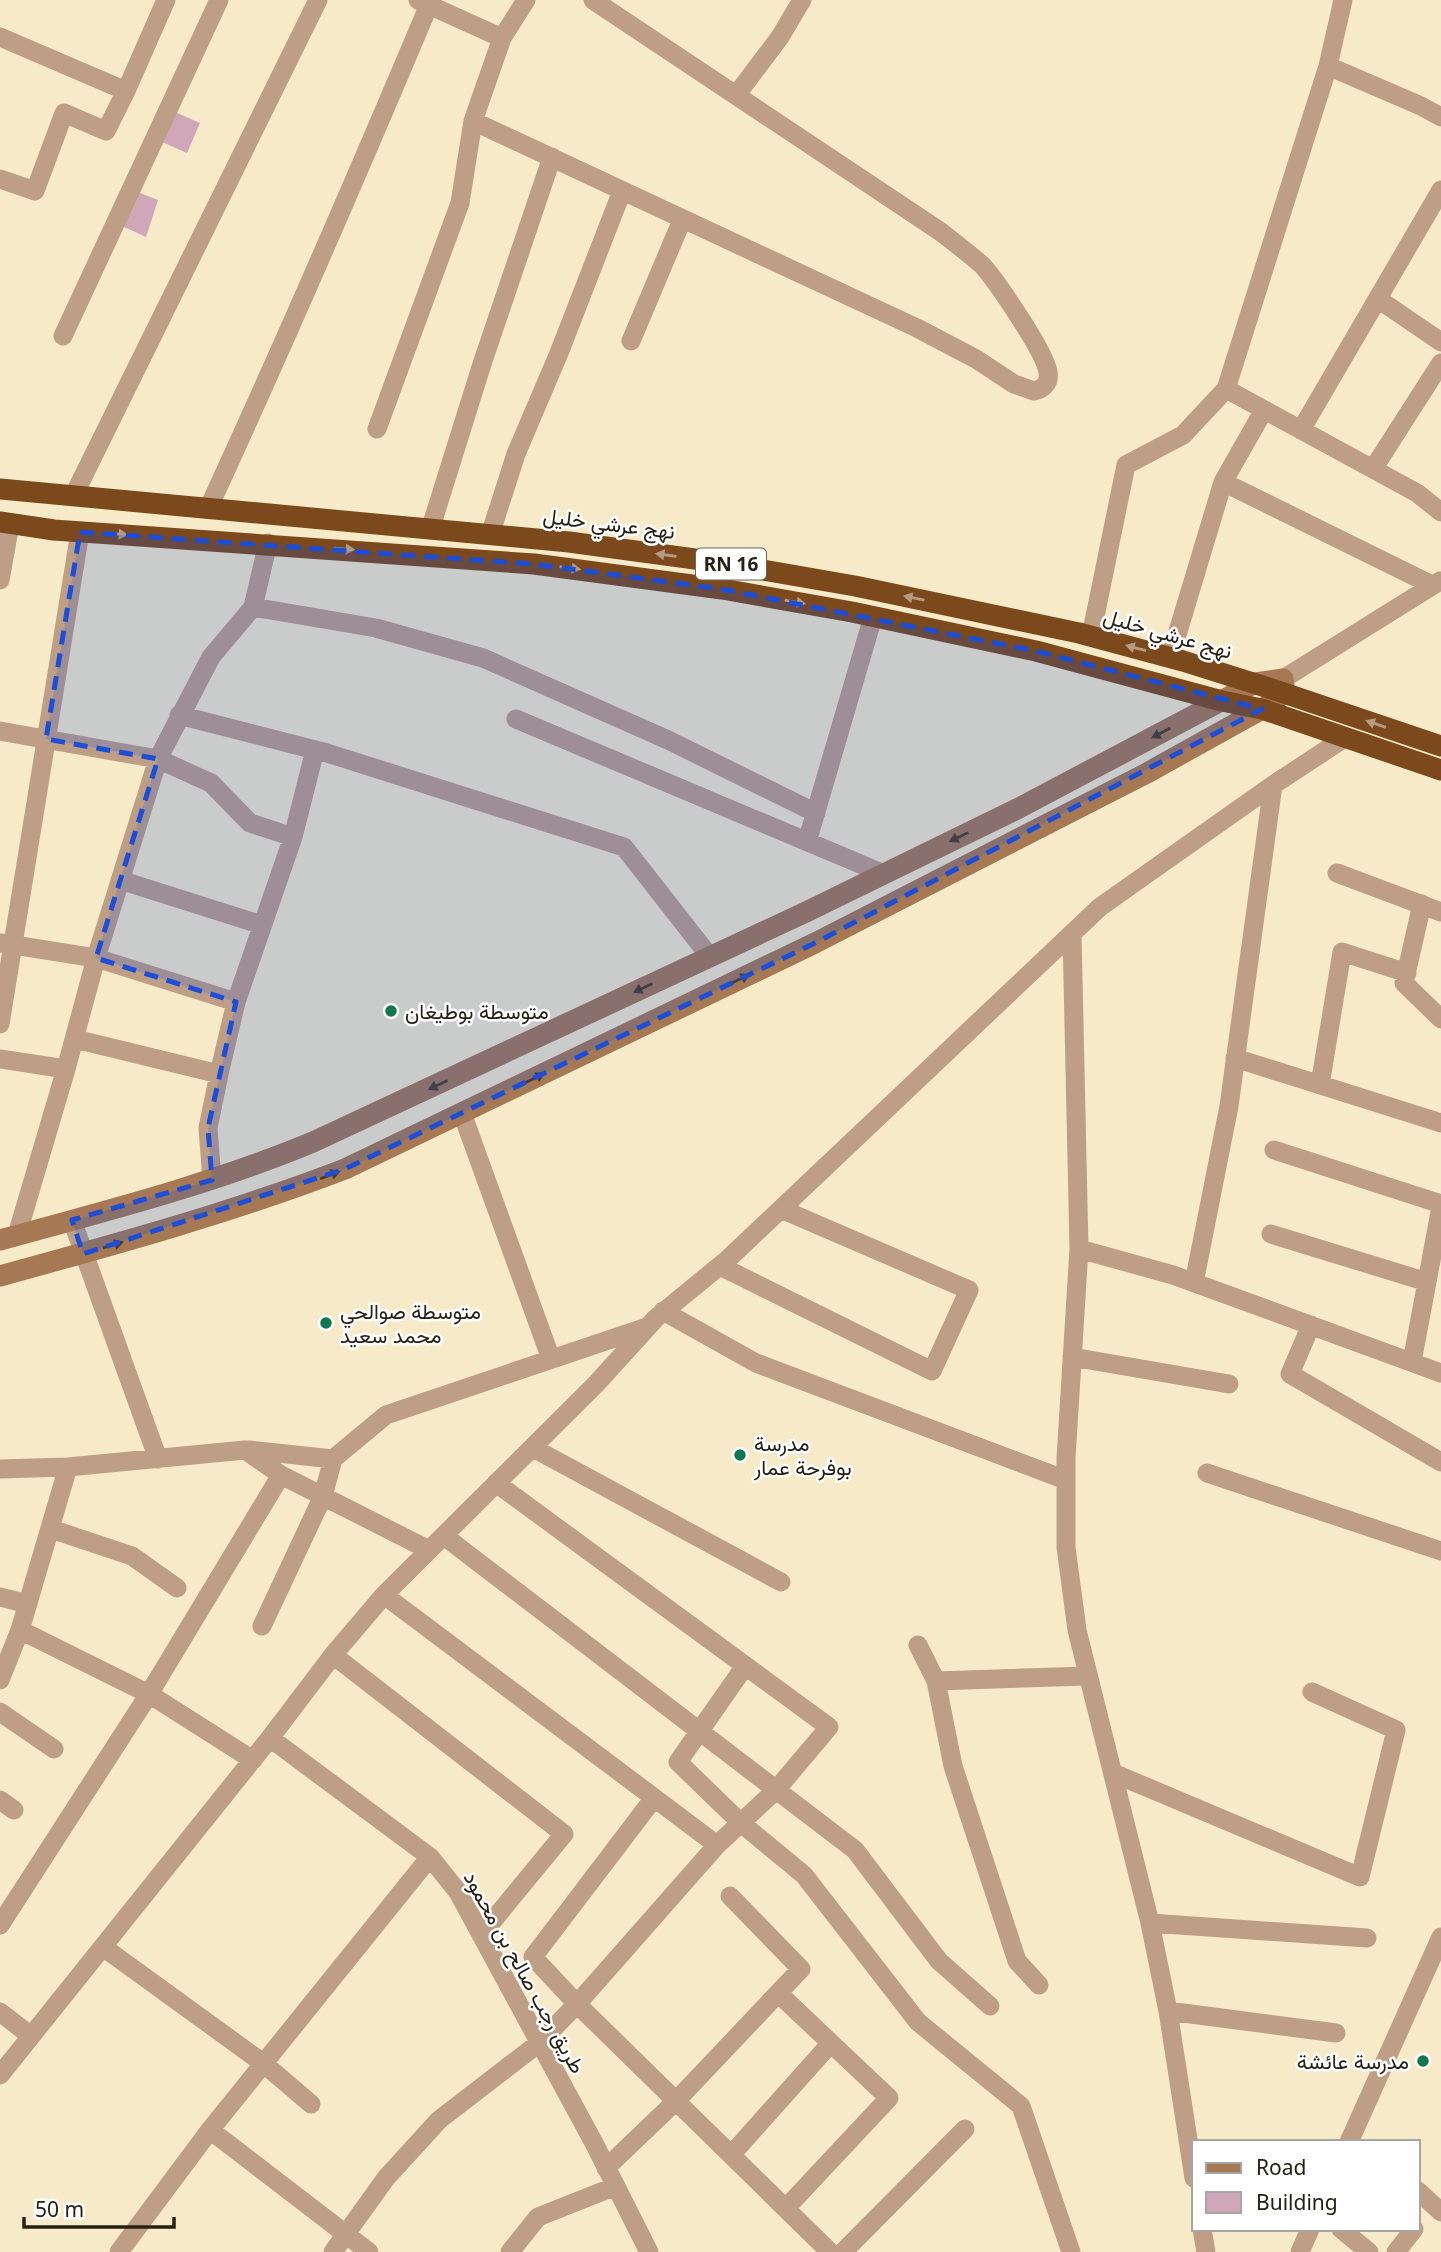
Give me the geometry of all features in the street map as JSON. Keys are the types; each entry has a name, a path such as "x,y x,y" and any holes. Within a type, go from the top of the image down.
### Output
{"highway":[{"name":"نهج عرشي خليل","path":"0,489 569,542 718,562 895,594 1091,636 1255,683 1284,686 1441,746"},
{"name":"RN 16","path":"5,523 80,532 268,543 534,564 722,589 1035,651 1222,701 1262,709 1441,770"}],"street":[{"path":"0,179 35,191 64,113 107,131 166,0"},
{"path":"62,337 219,0"},
{"path":"74,495 318,0"},
{"path":"377,429 460,203 473,121 502,38 526,0"},
{"path":"473,121 944,341 1014,384 1034,391 1040,390 1048,381 1048,370 1021,321 983,267 941,232 737,94 616,6 593,0"},
{"path":"737,94 780,37 802,0"},
{"path":"1091,636 1126,465 1183,435 1226,389 1328,66 1343,0"},
{"path":"208,509 317,268 426,2 502,38"},
{"path":"0,37 126,91"},
{"path":"1328,66 1441,117"},
{"path":"430,530 482,364 552,157"},
{"path":"1301,430 1441,190"},
{"path":"490,535 516,454 559,353 622,191"},
{"path":"631,341 682,220"},
{"path":"1378,299 1441,342"},
{"path":"1374,469 1441,363"},
{"path":"1226,389 1417,493 1441,512"},
{"path":"1170,658 1223,482 1264,410"},
{"path":"1223,482 1436,583"},
{"path":"0,580 5,523"},
{"path":"0,1024 6,944 46,739 80,532"},
{"path":"9,1237 66,1069 96,958 158,759 178,715 211,657 253,607 268,543"},
{"path":"0,1276 276,1196 345,1169 815,943 1147,773 1262,709 1284,686 1436,583"},
{"path":"253,607 376,628 483,658 667,740 816,813"},
{"path":"807,842 873,617"},
{"path":"9,1237 263,1163 397,1104 1019,808 1255,683"},
{"path":"178,715 315,750 624,847 710,957"},
{"path":"516,719 884,874"},
{"path":"0,731 158,759 211,783 250,823 293,837"},
{"path":"0,2075 253,1760 333,1655 384,1595 596,1384 663,1311 720,1266 1101,907 1273,785 1346,737"},
{"path":"212,1180 208,1128 236,1002 293,837 315,750"},
{"path":"1194,1283 1228,1106 1273,785"},
{"path":"1337,873 1441,912"},
{"path":"120,880 262,925"},
{"path":"1422,904 1404,984 1441,1019"},
{"path":"1072,934 1079,1249 1066,1480 1066,1547 1077,1630 1150,1923 1168,2011 1192,2165"},
{"path":"6,944 96,958 236,1002"},
{"path":"1320,1085 1342,952 1407,973"},
{"path":"75,1039 219,1074"},
{"path":"0,1059 66,1069"},
{"path":"1235,1059 1441,1123"},
{"path":"462,1113 551,1359"},
{"path":"1274,1150 1441,1205 1412,1362"},
{"path":"720,1266 932,1371 969,1290 781,1209"},
{"path":"72,1220 158,1459"},
{"path":"1271,1234 1427,1282"},
{"path":"1079,1249 1194,1283 1441,1373"},
{"path":"663,1311 756,1363 1066,1480"},
{"path":"1311,1325 1290,1374 1441,1462"},
{"path":"262,1626 323,1496 332,1459 386,1415 648,1326"},
{"path":"1072,1357 1228,1384"},
{"path":"533,1448 780,1582"},
{"path":"0,1469 68,1467 245,1450 332,1459"},
{"path":"245,1450 282,1475 429,1550"},
{"path":"0,1679 20,1630 68,1467"},
{"path":"1207,1473 1441,1551"},
{"path":"0,1925 149,1695 282,1475"},
{"path":"333,2252 386,2178 439,2120 539,2043 718,1845 776,1790 829,1727 496,1483"},
{"path":"51,1529 132,1556 177,1588"},
{"path":"444,1536 855,1850 939,1961 990,2006"},
{"path":"384,1595 718,1845"},
{"path":"0,1597 28,1604"},
{"path":"20,1630 149,1695 253,1760"},
{"path":"918,1646 936,1681 953,1766 1017,1961 1038,1985"},
{"path":"333,1655 564,1833 481,1935"},
{"path":"745,1666 678,1762 741,1823 804,1875 918,2022 1020,2106 1071,2252"},
{"path":"936,1681 1088,1676"},
{"path":"1112,1773 1360,1877 1396,1730 1312,1692"},
{"path":"0,1712 54,1749"},
{"name":"طريق رجب صالح بن محمود","path":"270,1738 430,1857 458,1892 649,2252"},
{"path":"654,1797 533,1957 577,2004 830,2252"},
{"path":"119,2252 210,2130 430,1857"},
{"path":"606,2168 676,2101 801,1969 730,1896"},
{"path":"1150,1923 1367,1938"},
{"path":"1355,2139 1441,1937"},
{"path":"103,1947 263,2063 311,2104"},
{"path":"778,1993 890,2098 786,2208"},
{"path":"1168,2011 1336,2033"},
{"path":"0,2012 31,2036"},
{"path":"731,2155 831,2043"},
{"path":"843,2252 965,2129"},
{"path":"210,2130 369,2252"},
{"path":"510,2252 538,2217 616,2186"},
{"path":"1420,2193 1437,2208 1420,2222"},
{"path":"1202,2231 1206,2252"},
{"path":"1300,2252 1309,2231"},
{"path":"1343,2231 1369,2252"},
{"path":"1396,2252 1412,2231"}],"highlighted area":[{"path":"80,532 534,564 722,589 1036,651 1262,709 815,943 345,1169 83,1254 72,1220 212,1180 208,1128 236,1002 96,958 158,759 46,739"}],"building":[{"path":"175,112 200,123 187,153 162,142"},
{"path":"135,191 158,200 146,237 122,226"}],"place":[{"name":"متوسطة بوطيغان","path":"391,1011"},
{"name":"متوسطة صوالحي محمد سعيد","path":"326,1323"},
{"name":"مدرسة بوفرحة عمار","path":"740,1455"},
{"name":"مدرسة عائشة","path":"1423,2061"}]}
